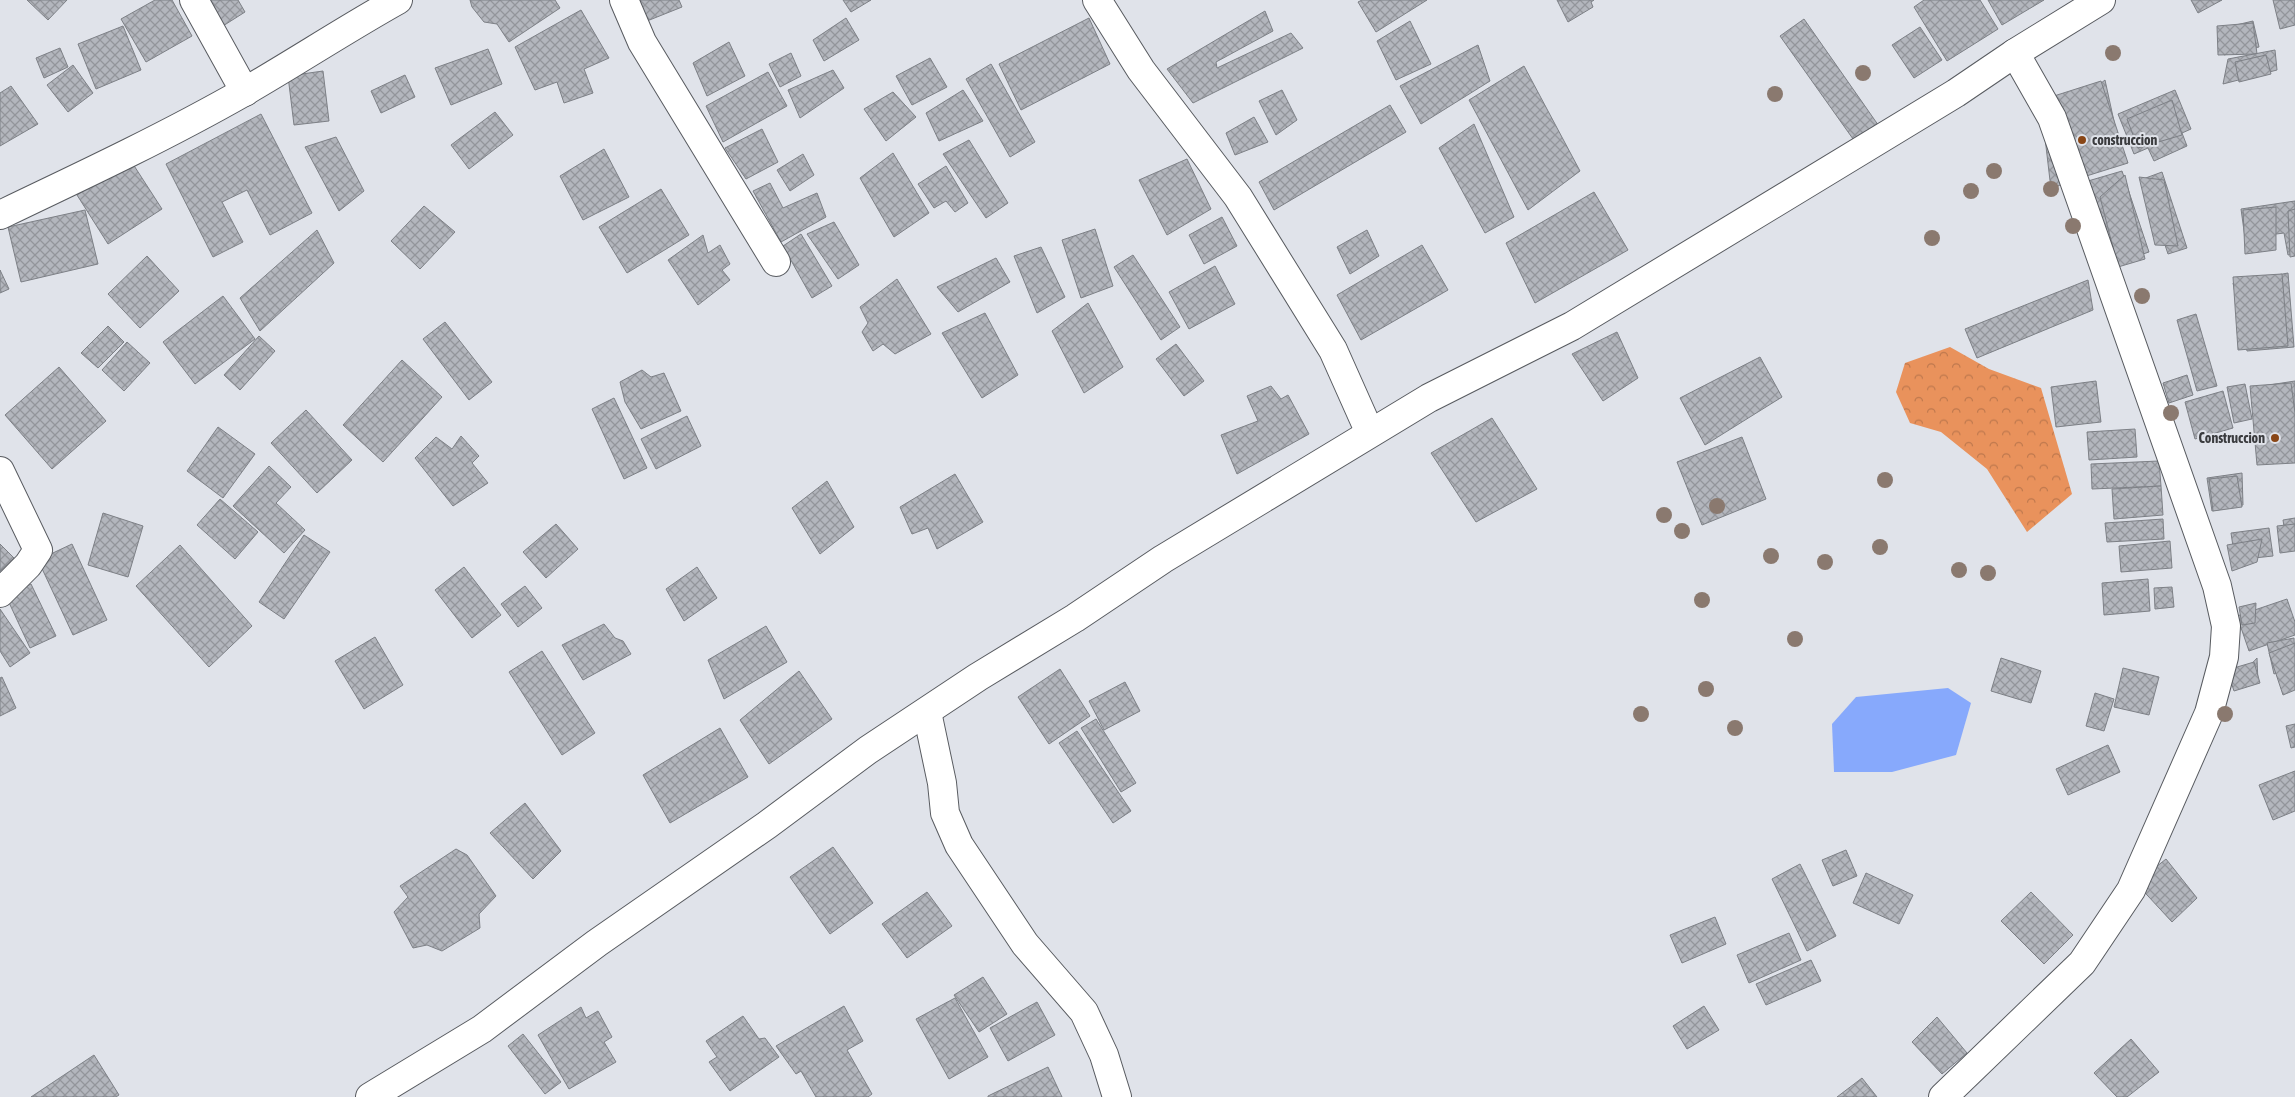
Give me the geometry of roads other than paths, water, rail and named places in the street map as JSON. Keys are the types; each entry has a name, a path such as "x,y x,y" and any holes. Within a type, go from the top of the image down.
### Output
{"street":[{"path":"194,0 245,92"},
{"path":"0,215 69,183 245,92 345,29 398,0"},
{"path":"624,0 642,42 776,262"},
{"path":"1098,0 1141,70 1238,197 1333,350 1370,433"},
{"path":"370,1097 482,1029 605,937 767,825 868,750 978,677 1075,618 1163,559 1430,398 1572,326 1956,93 2015,53 2101,0"},
{"path":"1943,1097 2082,963 2131,890 2209,713 2224,657 2226,626 2217,586 2052,118 2015,53"},
{"path":"0,471 38,550 28,566 0,593"},
{"path":"927,712 942,783 946,813 958,845 1025,944 1084,1012 1104,1056 1117,1097"}],"water":[{"path":"1948,688 1971,703 1956,755 1892,772 1834,772 1832,724 1856,697"}],"place":[{"name":"construccion","path":"2082,140"},
{"name":"Construccion","path":"2275,438"}]}
